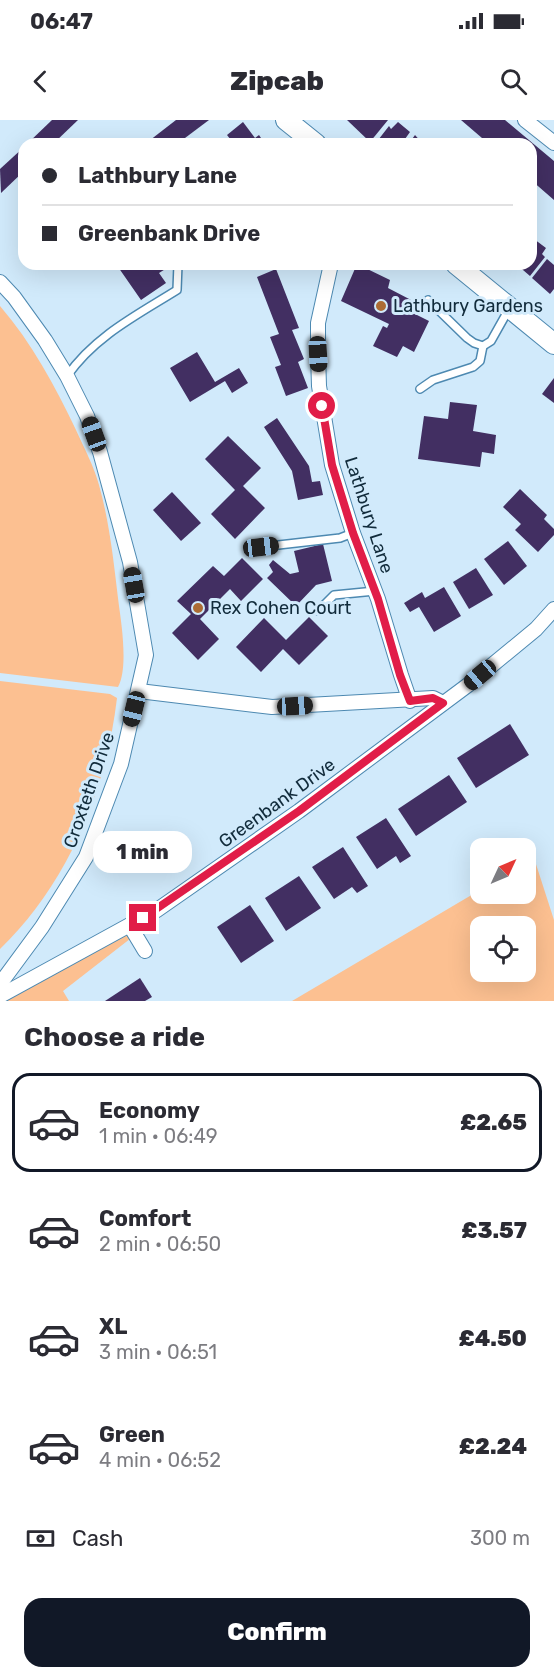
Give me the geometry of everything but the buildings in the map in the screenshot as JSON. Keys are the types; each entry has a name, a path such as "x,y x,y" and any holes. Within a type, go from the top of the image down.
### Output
{"main road":[{"path":"286,120 308,138"},
{"path":"463,270 554,344"}],"street":[{"path":"525,120 554,144"},
{"name":"Lathbury Lane","path":"330,270 318,323 319,386 332,465 410,701"},
{"name":"Croxteth Drive","path":"0,282 14,297 67,376 87,416 100,453 130,562 146,655 121,764 86,857 42,927 0,984"},
{"name":"Greenbank Drive","path":"0,996 157,910 299,811 468,686 536,629 554,609"},
{"path":"139,691 272,707 433,698 443,703"},
{"path":"130,926 146,951"}],"lane":[{"path":"67,376 87,351 114,329 177,290 178,270"},
{"path":"428,300 467,338 483,346"},
{"path":"420,389 433,380 473,367 480,361 483,346 491,341 509,309"},
{"path":"261,547 340,538 353,533"},
{"path":"318,611 334,595 355,595 375,591"}],"shaded area":[{"path":"0,306 33,350 51,381 97,478 109,530 123,636 123,670 118,687 0,673"},
{"path":"0,681 110,694 117,698 104,767 80,834 45,895 0,949"},
{"path":"536,864 554,920 554,1001 292,1001 470,896 470,904 536,904"},
{"path":"130,926 135,935 63,991 69,1001 0,1001"}],"place":[{"name":"Lathbury Gardens","path":"381,306"},
{"name":"Rex Cohen Court","path":"198,608"}],"route":[{"path":"143,918 299,811 443,703 433,698 410,701 332,465 322,406"}]}
